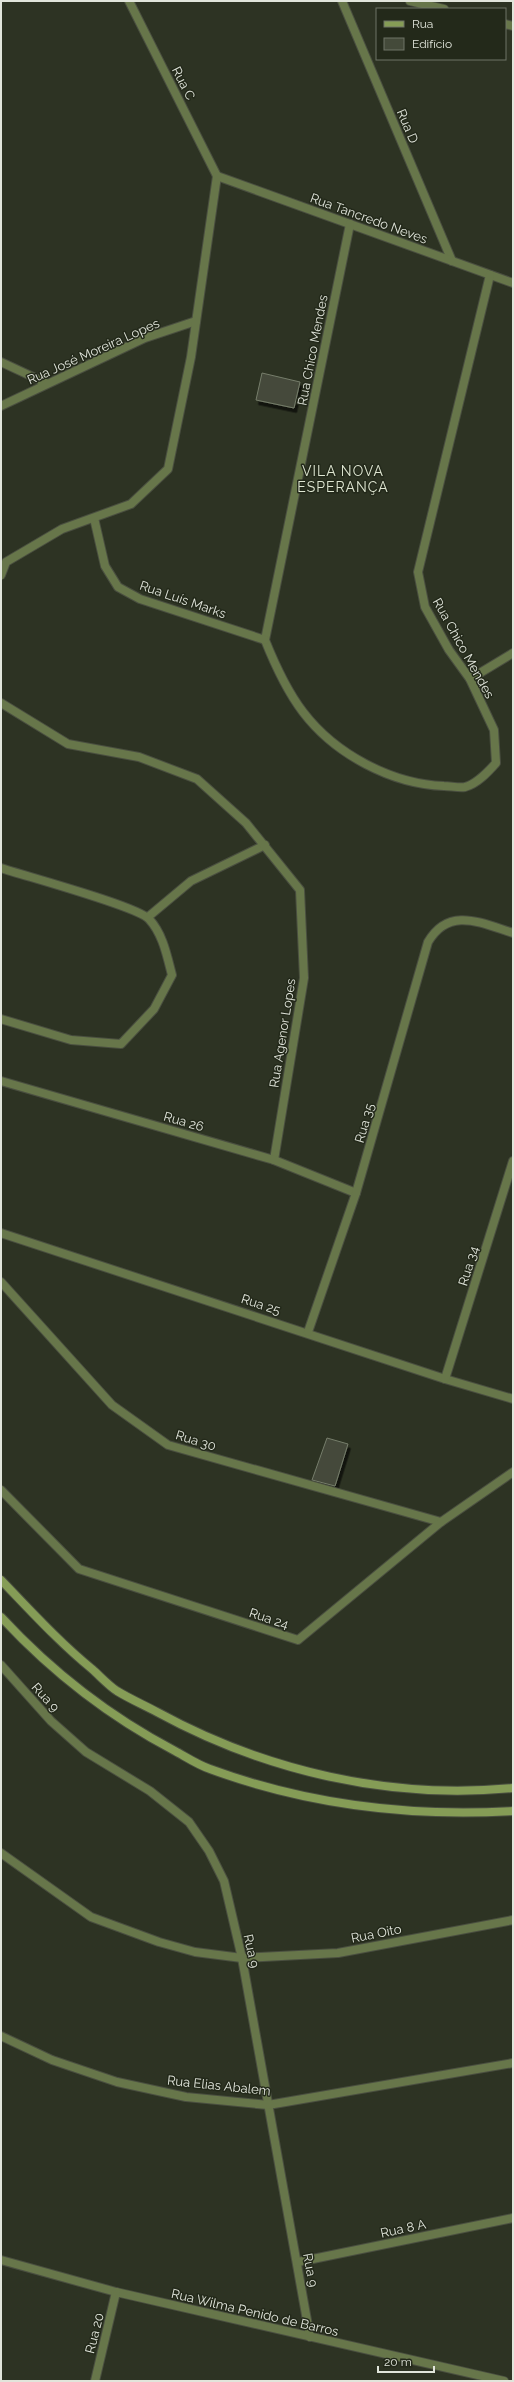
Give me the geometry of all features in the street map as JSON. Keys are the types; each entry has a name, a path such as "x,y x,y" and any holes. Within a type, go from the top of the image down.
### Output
{"main road":[{"path":"1,1580 61,1643 117,1691 198,1734 285,1766 351,1782 431,1789 489,1791 513,1788"},
{"path":"1,1617 79,1690 154,1740 209,1769 295,1795 362,1807 432,1813 513,1810"}],"street":[{"name":"Rua C","path":"129,1 217,176"},
{"name":"Rua D","path":"342,1 452,261"},
{"path":"410,1 440,8"},
{"name":"Rua Tancredo Neves","path":"217,176 513,283"},
{"path":"1,574 6,562 62,529 131,504 168,469 196,321 217,176"},
{"name":"Rua Chico Mendes","path":"350,224 265,640 278,670 304,712 334,744 385,773 428,785 465,787 484,776 496,763 494,730 470,679 449,650 425,607 418,572 490,275"},
{"name":"Rua José Moreira Lopes","path":"1,406 46,383 145,338 196,321"},
{"path":"1,362 46,383"},
{"name":"Rua Luís Marks","path":"94,518 105,566 118,587 140,599 265,640"},
{"path":"470,679 513,653"},
{"name":"Rua Agenor Lopes","path":"1,703 68,744 139,757 196,780 246,823 300,890 304,978 274,1160"},
{"path":"148,917 191,880 265,845"},
{"path":"1,868 125,907 148,917 157,930 172,975 154,1009 121,1044 71,1040 1,1019"},
{"name":"Rua 35","path":"308,1332 356,1193 428,942 434,932 444,924 456,920 470,920 513,933"},
{"name":"Rua 26","path":"1,1081 274,1160 356,1193"},
{"name":"Rua 34","path":"445,1379 513,1160"},
{"name":"Rua 25","path":"1,1232 308,1332 445,1379 513,1399"},
{"name":"Rua 30","path":"1,1282 112,1405 168,1444 441,1522"},
{"name":"Rua 24","path":"1,1490 79,1569 298,1640 441,1522 513,1472"},
{"name":"Rua 9","path":"1,1665 51,1721 86,1752 150,1792 189,1822 209,1851 224,1881 242,1958 298,2262 310,2337"},
{"name":"Rua Oito","path":"1,1853 91,1917 160,1942 195,1952 242,1958 338,1953 513,1920"},
{"name":"Rua Elias Abalem","path":"1,2036 52,2060 118,2082 186,2097 268,2105 513,2063"},
{"name":"Rua 8 A","path":"298,2262 513,2218"},
{"name":"Rua Wilma Penido de Barros","path":"1,2260 116,2292 504,2381"},
{"name":"Rua 20","path":"95,2381 116,2292"}],"building":[{"path":"262,373 300,382 294,408 256,400"},
{"path":"327,1438 348,1444 335,1486 312,1480"}],"district":[{"name":"VILA NOVA ESPERANÇA","path":"343,480"}]}
